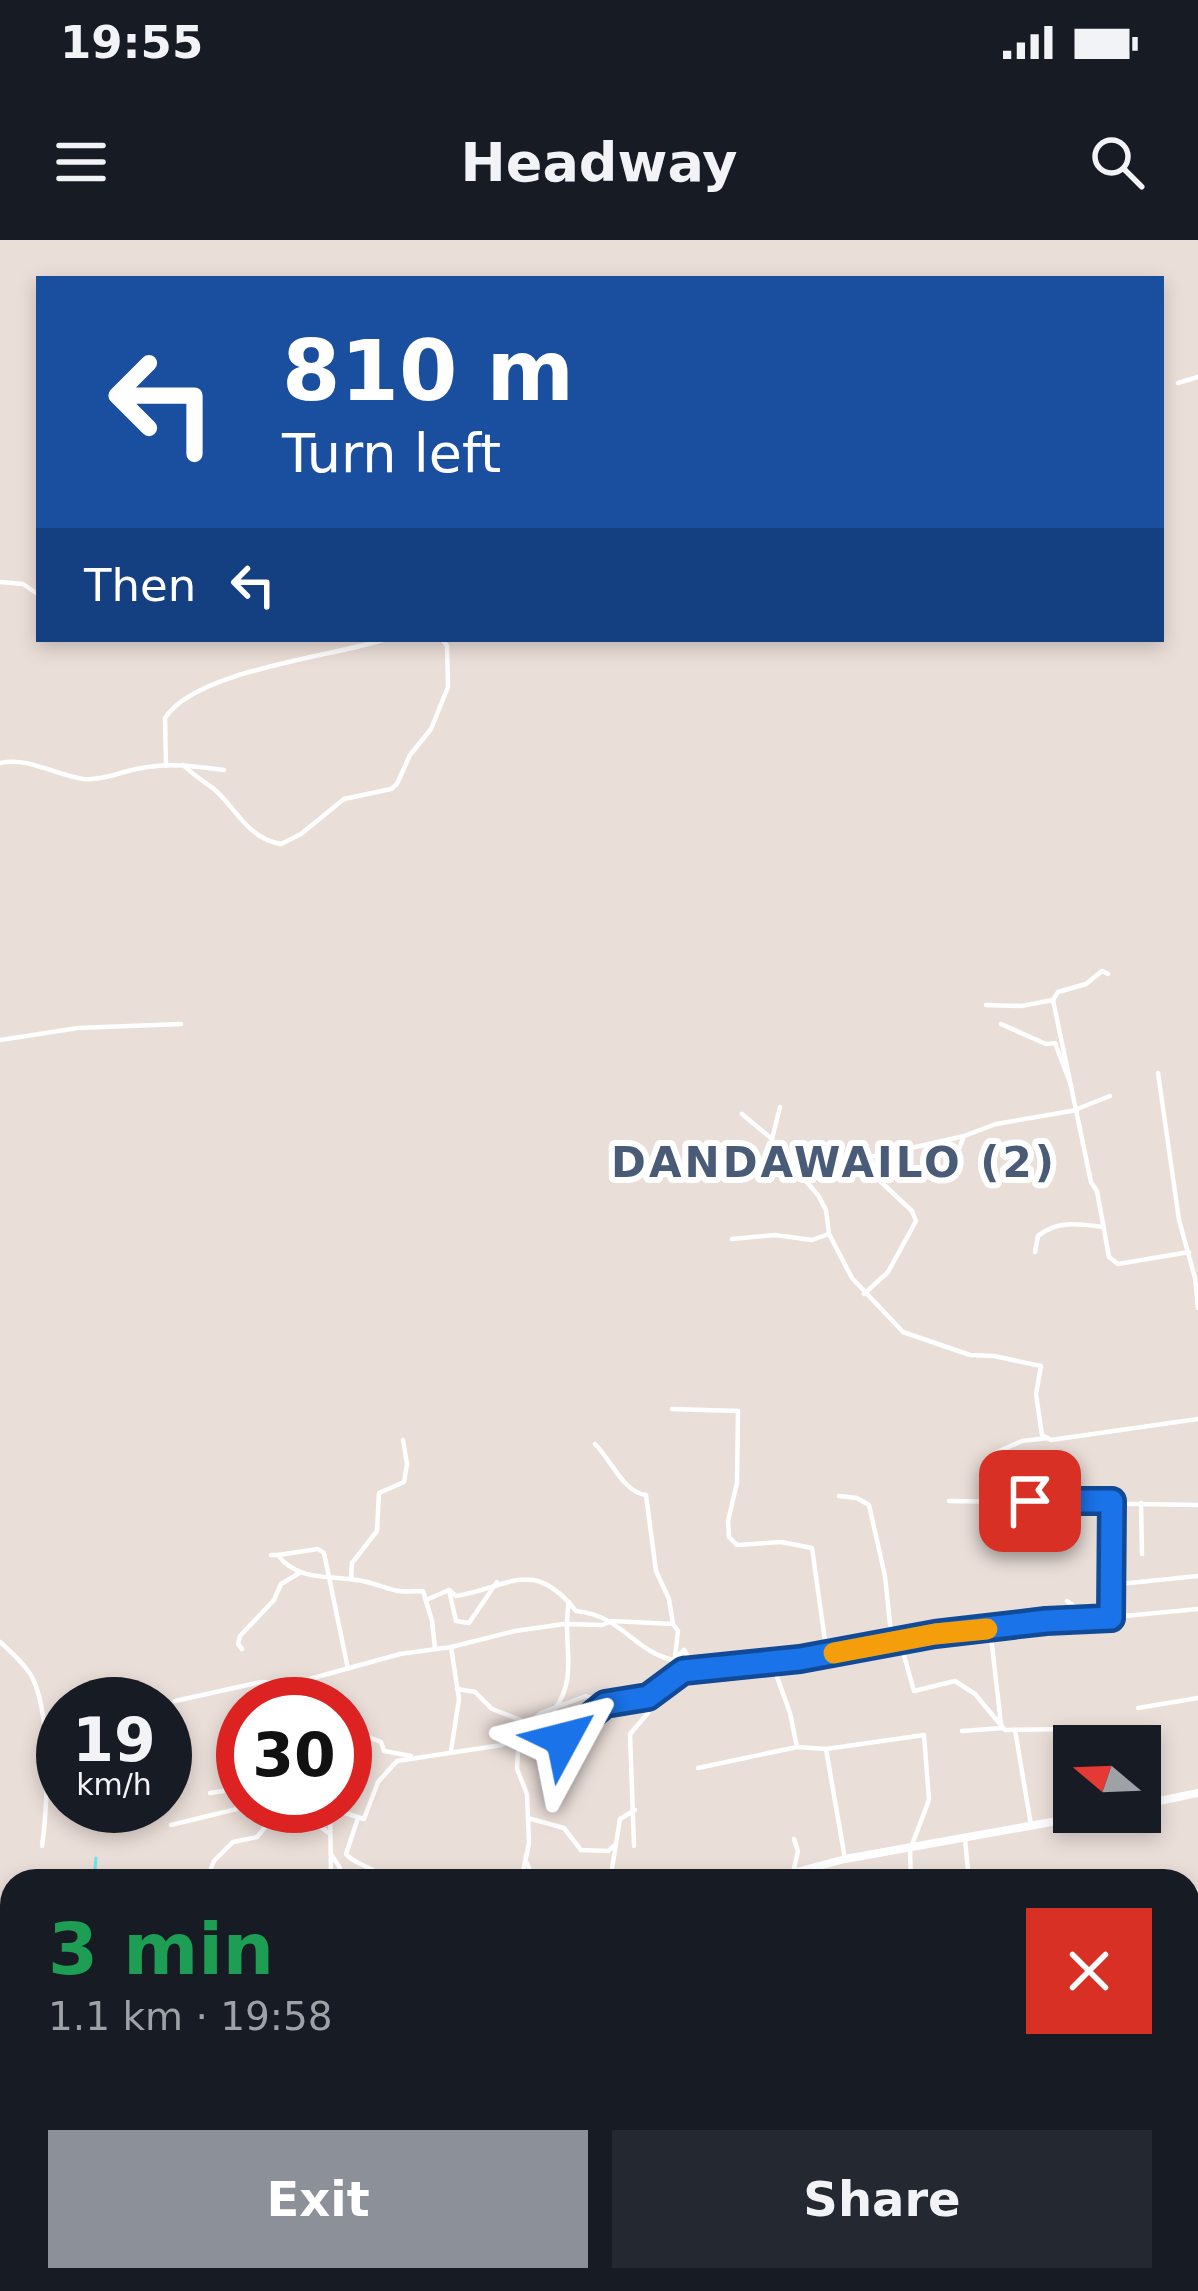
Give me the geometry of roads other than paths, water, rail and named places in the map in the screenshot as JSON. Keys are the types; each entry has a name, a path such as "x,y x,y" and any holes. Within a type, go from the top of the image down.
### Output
{"main road":[{"path":"1161,1801 1198,1793"},
{"path":"808,1869 1053,1822"}],"street":[{"path":"1178,383 1198,377"},
{"path":"0,582 23,584 36,593"},
{"path":"166,766 164,718 184,699 239,675 377,642"},
{"path":"182,765 218,792 260,837 281,844 344,799 397,784 410,755 430,729 448,687 444,642"},
{"path":"0,763 20,761 81,779 166,766 224,770"},
{"path":"1108,974 1093,975 1086,983 1058,992 1053,1000 1108,1257 1118,1264 1189,1252"},
{"path":"986,1005 1022,1006 1053,1000"},
{"path":"0,1040 78,1028 181,1024"},
{"path":"1001,1024 1046,1044 1055,1043 1074,1090"},
{"path":"1158,1073 1179,1220 1198,1307"},
{"path":"788,1170 964,1136 996,1124 1077,1109 1110,1096"},
{"path":"772,1139 780,1107"},
{"path":"742,1114 772,1139 788,1170 818,1195 826,1210 829,1234 865,1294 903,1332 970,1355 994,1355 1041,1366 1036,1394 1042,1435 1048,1438"},
{"path":"954,1162 964,1136"},
{"path":"865,1294 888,1272 916,1221 912,1211 880,1181 868,1157"},
{"path":"1035,1252 1038,1236 1051,1226 1072,1223 1102,1228"},
{"path":"732,1239 775,1235 812,1240 829,1234"},
{"path":"672,1409 738,1411 737,1483 729,1537 737,1545 781,1542 812,1548 827,1654"},
{"path":"994,1453 1022,1441 1071,1439 1198,1419"},
{"path":"351,1579 352,1563 377,1531 379,1493 404,1482 403,1440"},
{"path":"595,1444 631,1489 646,1496 656,1571 677,1631 672,1682"},
{"path":"839,1496 869,1505 892,1643"},
{"path":"949,1501 1198,1505"},
{"path":"1111,1618 1112,1501"},
{"path":"1141,1503 1142,1554"},
{"path":"348,1670 329,1579 326,1559 318,1550 274,1555 288,1568 329,1579 374,1583 391,1592 422,1591 435,1648"},
{"path":"242,1649 240,1636 266,1611 287,1578 301,1572"},
{"path":"1110,1585 1198,1576"},
{"path":"449,1590 456,1596 478,1592 519,1577 560,1591 576,1611 612,1621 657,1656 673,1660"},
{"path":"449,1590 457,1621 469,1623 497,1582"},
{"path":"426,1600 449,1590"},
{"path":"1066,1601 1074,1606 1077,1621"},
{"path":"563,1739 554,1710 568,1687 564,1624 569,1602"},
{"path":"553,1786 554,1758 563,1739 605,1704 656,1692 683,1671 772,1663 990,1628 1198,1609"},
{"path":"192,1697 261,1682 295,1683 515,1630 612,1621 673,1624"},
{"path":"990,1628 1002,1726"},
{"path":"900,1641 914,1691 955,1681 975,1694 1002,1726"},
{"path":"0,1642 27,1670 40,1699 47,1786 42,1846"},
{"path":"451,1647 459,1699 451,1751"},
{"path":"673,1660 684,1650 695,1669"},
{"path":"772,1663 797,1747"},
{"path":"457,1689 475,1692 492,1708 531,1724"},
{"path":"634,1846 630,1734 648,1713 656,1692"},
{"path":"372,1800 379,1782 398,1761 502,1745 542,1713 586,1696 605,1704"},
{"path":"1138,1708 1198,1698"},
{"path":"962,1731 1002,1726 1053,1729"},
{"path":"1016,1730 1031,1826"},
{"path":"519,1731 518,1769 527,1794 528,1818 523,1869"},
{"path":"698,1768 797,1747 826,1749 925,1735 929,1799 910,1850 911,1869"},
{"path":"372,1738 394,1756 416,1756"},
{"path":"826,1749 845,1859"},
{"path":"210,1793 216,1792"},
{"path":"612,1869 620,1819 635,1810"},
{"path":"528,1818 564,1828 581,1850 608,1851 615,1846"},
{"path":"211,1869 233,1842 260,1833"},
{"path":"327,1833 331,1869"},
{"path":"353,1833 346,1854 356,1864 372,1869"},
{"path":"794,1839 798,1856 794,1869"},
{"path":"965,1839 968,1869"},
{"path":"331,1854 340,1869"},
{"path":"524,1858 529,1869"}],"waterway":[{"path":"95,1869 96,1858"}],"district":[{"name":"DANDAWAILO (2)","path":"834,1162"}]}
